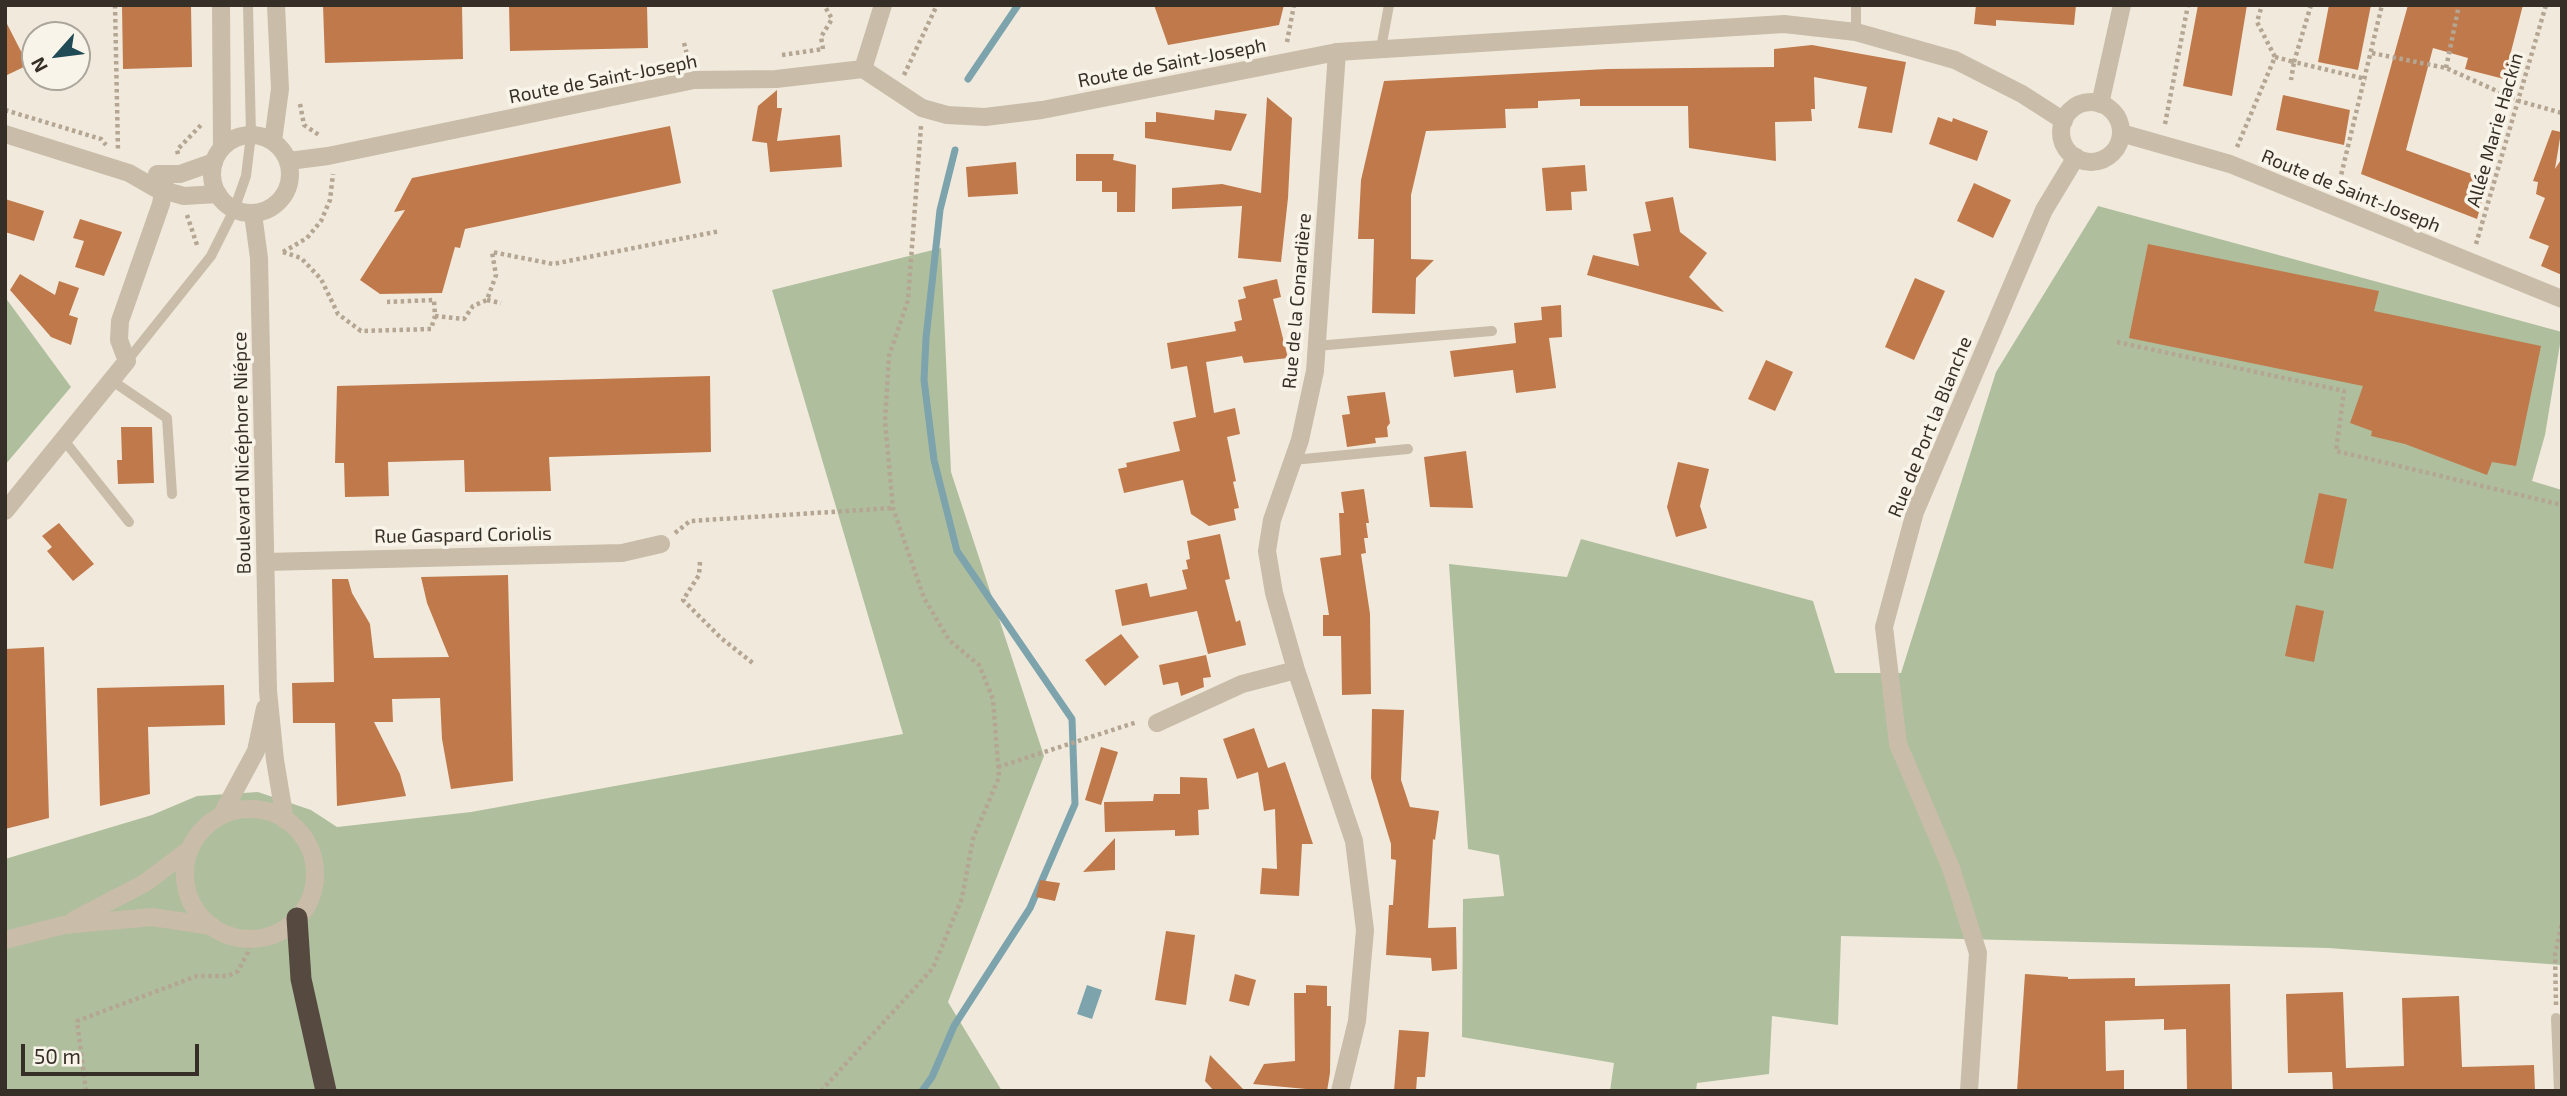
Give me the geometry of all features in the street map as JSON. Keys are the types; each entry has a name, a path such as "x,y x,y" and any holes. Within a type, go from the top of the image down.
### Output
{"highway":[{"path":"297,918 301,979 326,1091"}],"street":[{"path":"5,511 127,361 119,340 120,321 164,182 218,155 237,137 251,135 274,141 289,161 291,176 288,190 273,206 253,214 234,210 218,194 212,173 218,155 221,5"},
{"path":"274,141 280,89 276,5"},
{"path":"863,69 883,5"},
{"path":"2100,104 2122,5"},
{"name":"Route de Saint-Joseph","path":"289,161 328,156 694,80 776,79 863,69 922,108 966,117 1013,115 1337,52 1784,24 1856,32 1955,60 2022,94 2064,121"},
{"name":"Rue de la Conardière","path":"1337,52 1315,371 1293,460 1272,520 1268,551 1274,593 1296,670 1354,841 1365,930 1357,1021 1340,1091"},
{"path":"2100,104 2115,114 2121,133 2116,149 2105,159 2090,162 2076,158 2064,142 2064,121 2078,106 2100,104"},
{"name":"Route de Saint-Joseph","path":"2121,133 2162,142 2230,164 2562,299"},
{"path":"5,134 123,172 164,182 192,197 218,194"},
{"name":"Rue de Port la Blanche","path":"1969,1091 1978,953 1951,868 1898,744 1884,627 1915,512 2044,210 2076,158"},
{"name":"Boulevard Nicéphore Niépce","path":"253,214 259,258 268,691 285,820"},
{"name":"Rue Gaspard Coriolis","path":"266,562 622,553 661,544"},
{"path":"1157,723 1242,684 1296,670"},
{"name":"Boulevard Nicéphore Niépce","path":"221,816 256,751 268,691"},
{"path":"5,940 64,925 152,917 212,926 233,936 250,938 275,933 297,918 312,893 314,864 305,841 285,820 269,812 251,809 221,816 203,829 190,849 185,870 188,891 197,910 212,926"},
{"path":"64,925 145,883 190,849"}],"lane":[{"path":"127,361 211,256 234,210 246,176 251,135 248,5"},
{"path":"1381,48 1389,5"},
{"path":"1856,5 1856,32"},
{"path":"1317,346 1492,331"},
{"path":"111,380 167,418 172,494"},
{"path":"63,439 129,522"},
{"path":"1293,460 1408,449"},
{"path":"2556,1018 2559,1091"}],"path":[{"path":"116,5 123,172"},
{"path":"824,5 832,19 821,37 826,74"},
{"path":"895,91 937,5"},
{"path":"1283,63 1294,5"},
{"path":"2162,142 2188,5"},
{"path":"2262,5 2257,22 2275,57 2366,79"},
{"path":"2291,80 2311,5"},
{"path":"2333,206 2382,5"},
{"path":"2446,68 2459,5"},
{"name":"Allée Marie Hackin","path":"2470,262 2546,5"},
{"path":"2372,52 2446,68 2519,101 2562,113"},
{"path":"2230,164 2275,57"},
{"path":"299,100 304,125 314,135 322,135"},
{"path":"821,1091 933,968 962,898 973,839 999,777 993,699 979,666 949,640 924,598 893,508 885,421 889,356 908,300 922,108"},
{"path":"177,150 201,126 205,114"},
{"path":"333,173 332,191 321,220 307,237 284,252 300,258 321,279 338,314 361,331 431,329 435,316 434,300 387,302"},
{"path":"186,209 197,245"},
{"path":"487,300 496,275 492,253 553,264 720,231"},
{"path":"435,316 464,319 473,306 487,300 501,303"},
{"path":"2117,342 2344,391 2336,451 2562,505"},
{"path":"661,544 690,521 893,508"},
{"path":"700,562 699,575 683,600 721,638 754,663"},
{"path":"998,767 1128,727 1152,715 1157,723"},
{"path":"2556,1018 2555,955 2562,922"},
{"path":"86,1091 77,1021 197,976 228,976 238,971 248,952 250,938"}],"green space":[{"path":"2098,206 2562,332 2545,435 2532,481 2562,490 2562,965 2328,948 1841,936 1838,1025 1772,1016 1769,1074 1697,1083 1696,1091 1610,1091 1614,1063 1462,1037 1463,899 1504,896 1499,855 1468,849 1449,564 1567,577 1581,539 1813,601 1835,673 1901,673 1996,372"},
{"path":"941,248 951,472 1044,756 948,1002 1002,1091 5,1091 5,859 152,815 197,796 258,792 311,810 337,827 471,812 903,734 772,290"},
{"path":"5,297 71,387 5,465"}],"water":[{"path":"1087,985 1102,990 1092,1019 1077,1014"}],"building":[{"path":"122,5 191,5 192,67 123,69"},
{"path":"323,5 462,5 463,59 325,63"},
{"path":"509,5 647,5 648,48 510,51"},
{"path":"1154,5 1284,5 1279,25 1168,45"},
{"path":"1976,5 2076,5 2074,25 1996,20 1996,26 1974,24"},
{"path":"2198,5 2247,5 2232,96 2183,86"},
{"path":"2329,5 2371,5 2358,70 2318,62"},
{"path":"2408,5 2523,5 2504,79 2465,69 2468,58 2433,48 2406,150 2488,180 2477,219 2361,174"},
{"path":"5,20 21,51 21,68 5,76"},
{"path":"1812,45 1906,62 1892,133 1858,128 1867,87 1814,77 1815,109 1811,109 1812,121 1775,122 1776,161 1689,148 1688,106 1580,106 1580,99 1538,101 1538,108 1505,109 1506,128 1426,131 1411,195 1411,259 1434,260 1416,278 1415,314 1372,313 1374,239 1358,239 1361,180 1384,81 1607,69 1774,67 1774,49"},
{"path":"777,90 777,108 782,108 777,141 840,135 842,167 770,172 767,143 752,141 758,106"},
{"path":"2283,95 2350,110 2344,145 2276,130"},
{"path":"1267,97 1292,118 1288,198 1281,262 1238,258 1242,206 1172,209 1172,188 1222,184 1261,193"},
{"path":"1215,110 1247,114 1231,151 1145,138 1145,122 1156,122 1156,112 1214,120"},
{"path":"1938,117 1952,122 1953,118 1988,131 1977,161 1929,144"},
{"path":"670,126 681,183 465,229 460,248 455,247 442,293 380,294 360,280 405,210 394,212 412,178"},
{"path":"2552,130 2561,132 2555,169 2562,158 2562,275 2541,266 2549,246 2529,238 2545,198 2536,194 2538,182 2533,181"},
{"path":"1076,154 1114,154 1113,160 1136,165 1135,212 1117,212 1117,192 1102,192 1102,181 1076,181"},
{"path":"1016,162 1018,194 968,197 966,167"},
{"path":"1585,165 1587,191 1571,192 1572,210 1546,211 1542,168"},
{"path":"1974,183 2011,200 1993,238 1957,221"},
{"path":"1673,197 1680,232 1707,253 1689,277 1724,312 1587,275 1593,255 1639,266 1633,234 1651,231 1645,202"},
{"path":"5,199 44,211 34,241 5,232"},
{"path":"80,219 122,232 104,276 75,267 84,241 73,238"},
{"path":"2148,244 2379,291 2374,311 2541,346 2516,466 2492,462 2487,475 2405,444 2371,436 2372,431 2350,423 2363,386 2129,338"},
{"path":"20,274 55,295 59,281 79,288 69,315 78,318 71,345 51,337 10,290"},
{"path":"1915,278 1945,291 1914,360 1885,347"},
{"path":"1277,279 1281,297 1273,299 1288,358 1244,363 1242,356 1206,362 1214,413 1235,408 1240,434 1227,437 1239,508 1234,509 1236,520 1209,526 1191,514 1183,480 1124,493 1118,469 1127,467 1126,463 1180,451 1173,422 1196,417 1187,366 1171,369 1167,343 1236,331 1234,322 1242,320 1238,300 1246,298 1243,287"},
{"path":"1561,305 1562,337 1549,338 1556,388 1516,393 1513,370 1454,377 1450,351 1516,343 1514,323 1542,320 1541,307"},
{"path":"1766,360 1793,372 1775,411 1748,399"},
{"path":"710,376 711,452 549,457 551,491 465,492 464,460 388,462 389,496 345,497 344,463 335,463 337,386"},
{"path":"1385,392 1390,423 1387,427 1388,437 1375,438 1376,443 1347,447 1342,415 1350,414 1347,396"},
{"path":"121,427 152,427 154,483 118,484 117,460 122,460"},
{"path":"1466,451 1473,508 1430,507 1424,457"},
{"path":"1678,462 1709,469 1700,506 1707,528 1676,537 1667,507"},
{"path":"1364,489 1369,523 1366,523 1368,538 1364,538 1366,553 1361,554 1370,614 1371,694 1342,695 1341,636 1323,636 1323,615 1329,615 1320,558 1341,555 1339,513 1344,513 1341,492"},
{"path":"2319,493 2347,499 2333,569 2304,563"},
{"path":"59,523 94,564 73,581 47,551 52,547 42,536"},
{"path":"1220,534 1230,579 1225,580 1236,622 1240,620 1246,645 1208,654 1197,611 1122,626 1115,590 1147,583 1150,597 1187,589 1182,570 1188,569 1186,560 1190,559 1187,541"},
{"path":"508,575 513,781 451,789 442,739 440,698 392,699 393,722 374,722 400,774 406,796 337,806 335,723 293,723 292,683 334,682 332,579 348,579 352,593 370,624 374,658 449,657 427,603 421,577"},
{"path":"2296,605 2324,611 2314,662 2285,656"},
{"path":"1121,634 1139,657 1105,686 1085,660"},
{"path":"44,647 49,818 5,829 5,649"},
{"path":"1206,655 1211,677 1203,678 1204,687 1181,696 1178,682 1163,685 1159,665"},
{"path":"224,685 225,725 148,727 150,794 100,806 97,688"},
{"path":"1372,709 1404,710 1401,780 1410,807 1439,811 1435,840 1433,839 1428,928 1456,927 1457,969 1432,971 1431,958 1386,955 1389,905 1393,905 1396,860 1391,859 1391,844 1371,778"},
{"path":"1254,728 1268,768 1285,762 1313,844 1302,844 1299,896 1260,894 1262,868 1277,869 1275,809 1264,811 1258,772 1237,779 1223,739"},
{"path":"1101,747 1118,752 1101,805 1085,800"},
{"path":"1180,777 1207,778 1209,809 1198,810 1199,835 1175,836 1175,830 1105,832 1104,802 1153,801 1154,794 1180,794"},
{"path":"1115,838 1115,870 1083,872"},
{"path":"1040,880 1060,883 1055,901 1036,897"},
{"path":"1166,931 1195,935 1186,1005 1155,1000"},
{"path":"1235,974 1256,980 1249,1006 1229,1001"},
{"path":"2025,974 2068,979 2135,978 2135,986 2230,984 2232,1091 2187,1091 2186,1029 2164,1030 2164,1019 2105,1021 2106,1071 2124,1070 2124,1091 2017,1091"},
{"path":"1306,985 1327,986 1327,1006 1331,1006 1330,1073 1327,1091 1253,1084 1264,1064 1295,1061 1294,993 1306,993"},
{"path":"2343,992 2346,1068 2404,1066 2402,998 2459,996 2462,1067 2534,1065 2535,1091 2333,1091 2332,1072 2288,1073 2286,994"},
{"path":"1399,1030 1429,1032 1425,1077 1417,1077 1416,1091 1394,1091"},
{"path":"1210,1055 1245,1091 1214,1091 1205,1081"}],"waterway":[{"path":"968,79 1018,5"},
{"path":"922,1091 932,1077 954,1026 1030,908 1075,804 1072,719 957,551 934,460 924,380 926,338 940,210 955,150"}]}
